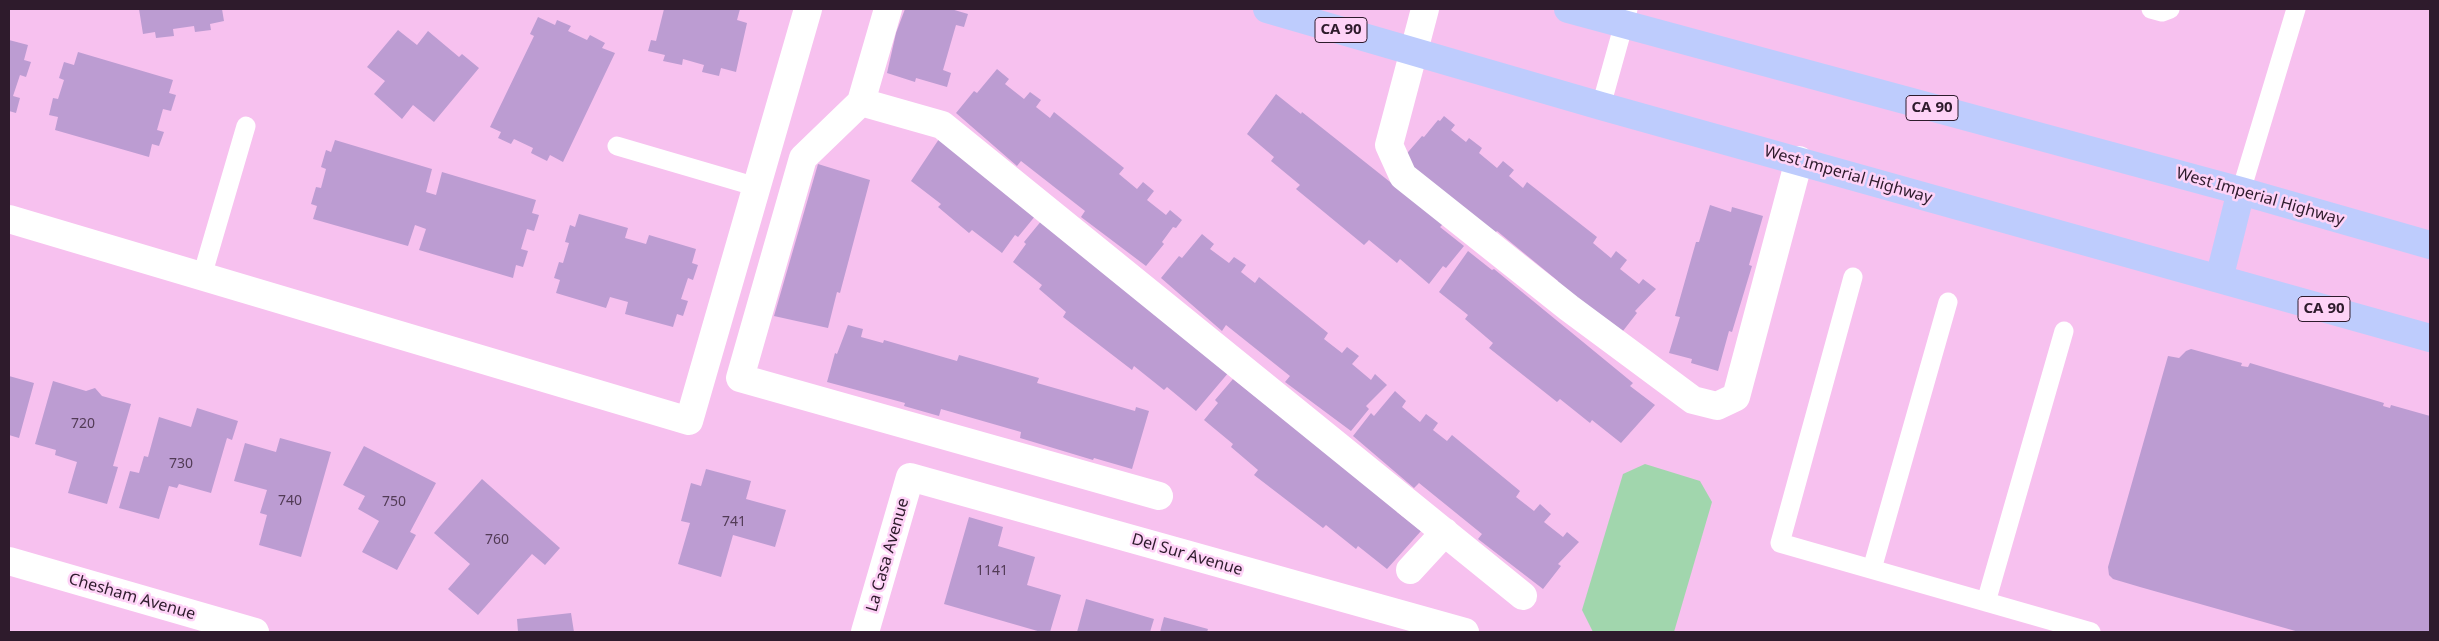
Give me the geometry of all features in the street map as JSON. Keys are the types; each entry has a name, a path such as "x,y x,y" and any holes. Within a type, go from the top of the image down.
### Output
{"main road":[{"name":"West Imperial Highway","path":"1267,9 1600,106 1799,160 2430,338"},
{"name":"West Imperial Highway","path":"1568,9 1626,16 2430,246"},
{"path":"2219,280 2241,191"}],"street":[{"path":"9,219 690,421 808,9"},
{"path":"888,9 861,102 803,158 740,378 1159,496"},
{"path":"1425,9 1389,145 1403,176 1569,308 1693,400 1717,406 1736,397 1799,160"},
{"path":"861,102 942,124 1523,596"},
{"name":"La Casa Avenue","path":"866,632 910,477"},
{"name":"Del Sur Avenue","path":"910,477 1465,632"},
{"path":"1410,570 1445,532"},
{"name":"Chesham Avenue","path":"9,561 255,632"}],"lane":[{"path":"2151,9 2162,12 2170,9"},
{"path":"2241,191 2296,9"},
{"path":"1600,106 1626,16"},
{"path":"202,276 246,126"},
{"path":"617,146 757,187"},
{"path":"1854,276 1780,542 2090,632"},
{"path":"1872,569 1948,302"},
{"path":"1986,602 2064,331"}],"green space":[{"path":"1645,464 1700,481 1712,502 1674,632 1593,632 1582,610 1623,474"}],"building":[{"path":"139,9 222,9 224,21 210,24 211,30 195,32 194,26 173,29 174,36 156,38 155,32 143,34"},
{"path":"664,9 740,9 737,20 747,23 736,72 721,68 719,76 702,72 704,65 683,59 682,65 663,61 665,55 648,51 651,40 656,41"},
{"path":"905,9 951,9 968,14 964,27 956,25 943,70 951,73 947,87 916,78 915,82 887,73 896,33"},
{"path":"538,17 555,25 557,20 571,26 568,31 587,40 590,35 605,43 602,48 615,53 563,162 550,155 547,161 531,153 533,148 514,139 511,144 498,138 501,132 490,127 534,36 530,34"},
{"path":"398,30 417,45 428,31 459,57 462,54 479,68 434,122 413,105 402,119 374,94 385,81 367,67"},
{"path":"9,40 28,45 24,60 31,62 26,77 20,75 13,96 20,98 16,113 9,111"},
{"path":"78,52 173,80 169,93 176,95 171,111 163,109 157,130 164,132 159,146 152,144 149,157 55,130 58,117 49,115 53,98 58,99 64,80 59,78 64,62 74,65"},
{"path":"997,69 1009,79 1005,84 1024,99 1030,92 1041,100 1036,107 1050,118 1054,112 1124,168 1119,174 1137,189 1143,182 1154,191 1147,200 1166,215 1170,210 1182,220 1176,228 1173,227 1162,242 1164,244 1146,266 1081,217 1085,211 1021,161 1017,166 956,113 974,91 977,93"},
{"path":"1276,94 1301,114 1302,112 1443,224 1440,227 1464,246 1446,268 1443,266 1429,284 1400,259 1397,263 1369,240 1364,245 1296,189 1300,185 1271,161 1274,157 1247,134"},
{"path":"1444,116 1455,125 1451,130 1466,142 1469,138 1482,148 1479,153 1497,168 1503,161 1514,170 1509,176 1523,188 1527,182 1597,237 1593,243 1611,258 1616,251 1627,260 1620,269 1639,284 1643,279 1656,289 1635,311 1637,313 1619,336 1554,286 1558,281 1497,231 1493,235 1402,159 1422,136 1424,137 1438,120 1440,121"},
{"path":"939,139 1036,215 1018,237 1015,235 1002,253 972,230 969,233 938,207 941,204 911,181"},
{"path":"335,140 432,169 426,192 436,195 442,172 536,200 532,213 539,215 534,231 527,229 521,249 528,251 523,267 516,265 513,278 419,250 426,229 415,225 408,246 313,219 317,206 311,204 316,187 321,188 326,169 321,167 326,150 331,152"},
{"path":"818,164 870,180 840,293 837,292 828,328 774,316"},
{"path":"1710,205 1731,212 1732,207 1763,216 1749,265 1752,266 1732,332 1729,331 1718,371 1691,363 1692,359 1669,353 1680,317 1675,316 1696,242 1699,242"},
{"path":"579,214 628,228 625,238 646,244 649,235 696,249 692,263 698,265 693,280 688,278 681,299 688,301 683,316 677,314 673,327 625,314 628,302 610,297 606,308 556,293 560,280 554,278 559,262 563,263 569,243 565,242 570,225 575,227"},
{"path":"1042,220 1229,372 1196,411 1167,387 1164,390 1134,366 1132,370 1063,317 1066,312 1039,289 1042,285 1013,262 1026,244 1024,242"},
{"path":"1202,234 1214,244 1210,249 1229,263 1234,257 1246,265 1241,272 1255,283 1259,277 1328,333 1324,339 1342,353 1347,347 1359,356 1352,364 1371,380 1375,374 1387,385 1366,406 1369,409 1351,431 1285,382 1290,376 1226,325 1222,331 1161,278 1179,256 1182,258"},
{"path":"1468,251 1492,270 1494,269 1633,383 1630,386 1655,405 1621,443 1592,420 1590,423 1560,399 1557,402 1489,348 1493,343 1465,319 1468,315 1439,292"},
{"path":"848,325 863,329 861,337 883,343 884,340 957,361 959,355 1039,378 1037,383 1135,411 1136,407 1149,411 1132,469 1094,458 1093,460 1020,438 1021,432 941,409 939,416 904,406 905,403 827,382 835,353 837,354"},
{"path":"2191,349 2242,363 2241,366 2248,367 2250,363 2384,403 2383,406 2390,408 2391,405 2430,416 2430,632 2299,632 2113,579 2109,575 2108,567 2168,356 2179,358"},
{"path":"9,376 34,383 19,438 9,435"},
{"path":"1233,379 1399,510 1397,512 1421,531 1387,569 1358,546 1356,549 1326,525 1323,528 1254,475 1258,470 1231,447 1233,444 1204,420 1218,403 1215,400"},
{"path":"53,381 86,391 95,388 102,396 131,404 113,466 118,467 107,504 68,493 77,462 55,455 56,450 35,444"},
{"path":"1395,391 1406,401 1402,407 1420,422 1426,414 1438,423 1433,430 1447,441 1452,435 1520,491 1516,497 1534,511 1540,504 1551,514 1544,522 1563,537 1567,532 1579,542 1558,564 1561,566 1543,589 1478,539 1482,534 1419,483 1414,488 1353,436 1371,413 1374,416"},
{"path":"197,408 238,421 232,440 227,438 211,493 179,484 177,488 169,486 159,519 119,508 130,471 139,473 144,456 148,457 159,417 191,427"},
{"path":"280,438 331,452 301,557 259,545 267,515 260,513 267,490 234,481 245,443 276,452"},
{"path":"364,446 436,483 410,532 416,535 397,570 362,552 379,521 358,509 365,496 343,485"},
{"path":"706,469 751,481 746,499 786,510 775,547 733,535 721,577 678,564 690,523 681,521 691,483 701,486"},
{"path":"482,479 560,548 545,565 532,554 478,615 448,589 470,564 434,533"},
{"path":"969,517 1003,527 998,546 1035,557 1027,585 1061,595 1050,632 1041,632 944,604"},
{"path":"1086,599 1154,619 1150,632 1077,632"},
{"path":"571,613 574,632 518,632 517,619"},
{"path":"1164,617 1208,629 1207,632 1160,632"}]}
